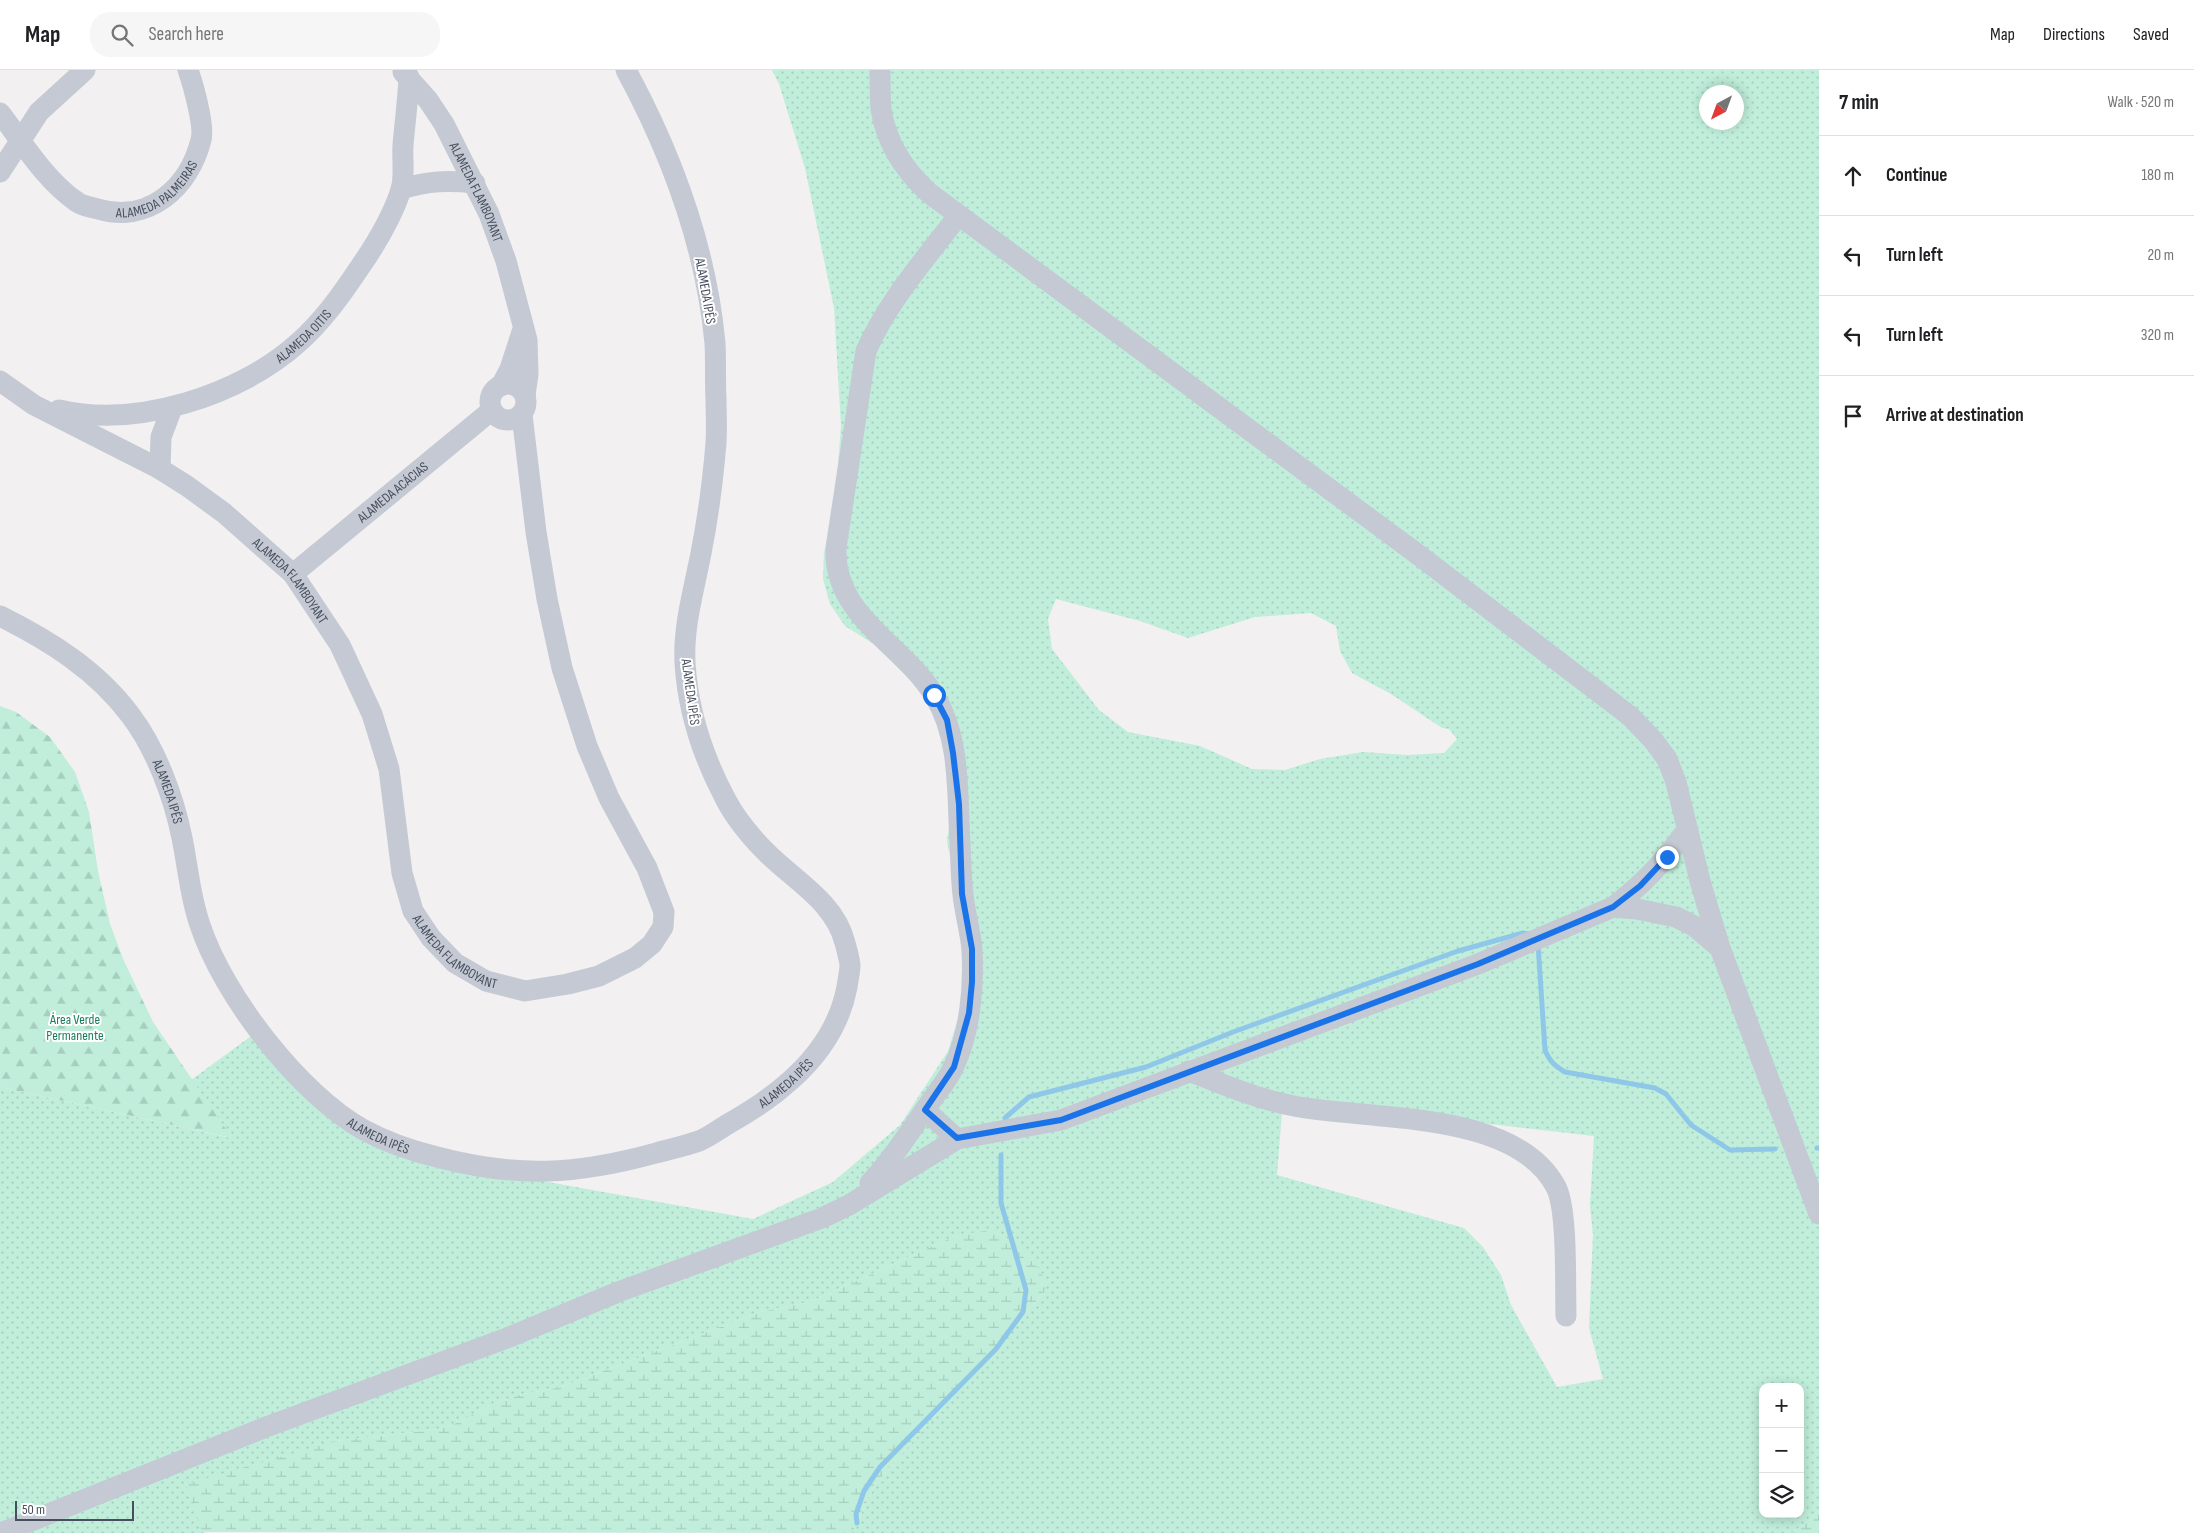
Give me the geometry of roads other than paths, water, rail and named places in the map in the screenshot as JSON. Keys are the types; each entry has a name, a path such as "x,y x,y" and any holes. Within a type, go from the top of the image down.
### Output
{"street":[{"path":"0,172 39,112 85,70"},
{"name":"ALAMEDA PALMEIRAS","path":"0,113 58,186 78,203 119,214 137,212 160,201 176,188 191,167 202,138 198,111 188,70"},
{"name":"ALAMEDA IPÊS","path":"0,616 36,633 67,654 103,684 134,719 157,761 174,803 188,877 200,925 220,972 238,1000 285,1063 336,1112 367,1132 415,1151 461,1163 501,1170 538,1172 572,1170 626,1161 698,1141 764,1104 808,1066 829,1036 844,1001 850,963 842,932 828,907 766,852 735,816 714,778 693,724 685,661 687,618 702,548 716,441 715,345 705,274 682,192 647,108 626,70"},
{"path":"880,70 881,110 890,140 916,181 958,216 1150,355 1404,544 1630,716 1653,740 1667,759 1676,782 1700,881 1720,948 1819,1214"},
{"name":"ALAMEDA FLAMBOYANT","path":"0,381 34,405 160,468 224,513 293,574 340,645 372,714 388,769 402,873 413,911 431,938 455,963 486,981 525,991 568,984 599,976 635,958 652,944 663,927 664,912 647,868 609,798 591,755 562,668 546,598 540,560 524,405 528,362 526,340 506,261 489,214 475,183 428,100 405,74"},
{"name":"ALAMEDA OITIS","path":"34,405 75,414 108,416 172,408 205,398 255,374 298,344 334,306 376,243 401,189 405,74"},
{"path":"401,189 424,182 445,180 475,183"},
{"path":"850,1205 888,1165 954,1067 969,1013 972,982 972,949 962,894 959,804 950,732 940,706 924,681 861,615 848,598 838,575 836,562 845,480 866,351 875,332 893,304 958,216"},
{"name":"ALAMEDA FLAMBOYANT","path":"501,386 510,369 522,329"},
{"path":"515,385 524,405 509,421 502,420 492,410 491,396 501,386 515,385"},
{"path":"160,468 161,437 172,408"},
{"name":"ALAMEDA ACÁCIAS","path":"293,574 492,410"},
{"path":"0,1533 266,1427 507,1338 618,1292 822,1218 850,1205 957,1138 1061,1120 1478,964 1613,907 1640,886 1658,868 1687,830"},
{"path":"1613,907 1637,909 1676,917 1694,926 1720,948"},
{"path":"1190,1072 1254,1097 1294,1107 1453,1125 1494,1137 1518,1148 1542,1167 1557,1189 1563,1221 1566,1316"},
{"path":"925,1110 957,1138"}],"waterway":[{"path":"1005,1118 1029,1097 1146,1067 1233,1032 1458,951 1523,933 1529,934"},
{"path":"1538,944 1545,1050 1556,1066 1565,1072 1655,1088 1666,1094 1691,1125 1730,1150 1775,1149"},
{"path":"857,1523 856,1514 864,1491 880,1467 996,1349 1023,1312 1026,1290 1001,1203 1001,1155"}],"park label":[{"name":"Área Verde Permanente","path":"75,1028"}]}
